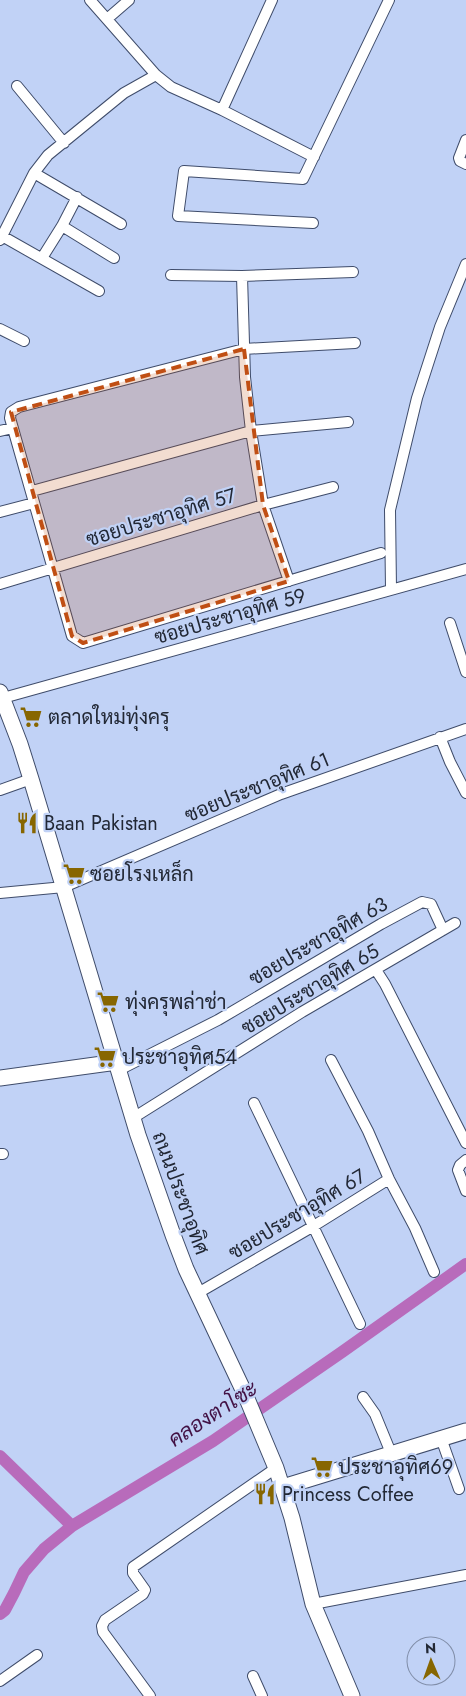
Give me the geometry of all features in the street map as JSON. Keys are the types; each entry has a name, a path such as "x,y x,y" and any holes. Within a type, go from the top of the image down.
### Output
{"main road":[{"name":"ถนนประชาอุทิศ","path":"2,695 31,779 133,1118 173,1235 245,1394 276,1468 283,1487 313,1604 352,1696"},
{"path":"0,1078 118,1066"},
{"path":"283,1487 466,1430"}],"street":[{"path":"90,0 156,75 171,87 222,110 314,157"},
{"path":"107,19 129,0"},
{"path":"222,110 272,0"},
{"path":"313,223 178,216 184,172 303,179 389,0"},
{"path":"98,291 42,258 1,238 34,173 48,155 124,93 156,75"},
{"path":"17,86 64,143"},
{"path":"466,140 460,161 466,164"},
{"path":"34,173 121,224"},
{"path":"42,258 77,197"},
{"path":"62,226 114,258"},
{"path":"391,589 390,510 417,398 440,327 466,264"},
{"path":"171,275 242,276 353,272"},
{"path":"242,276 244,376 251,431 263,505 289,581"},
{"path":"0,328 24,341"},
{"path":"355,343 244,349 19,407 11,412 10,418 72,636 83,643 381,553"},
{"path":"32,491 251,431 348,422"},
{"path":"0,432 13,428"},
{"name":"ซอยประชาอุทิศ 57","path":"0,584 263,505 333,487"},
{"path":"0,512 34,503"},
{"name":"ซอยประชาอุทิศ 59","path":"2,695 466,568"},
{"path":"450,623 466,672"},
{"name":"ซอยประชาอุทิศ 61","path":"0,893 64,887 281,794 466,729"},
{"path":"440,737 466,793"},
{"path":"0,790 31,779"},
{"name":"ซอยประชาอุทิศ 63","path":"118,1066 218,1020 422,902 431,904 443,930"},
{"name":"ซอยประชาอุทิศ 65","path":"133,1118 302,1012 455,923"},
{"path":"376,970 385,984 466,1143"},
{"path":"332,1060 368,1131 389,1179 415,1228 434,1272"},
{"path":"254,1103 360,1324"},
{"path":"466,1160 458,1170 466,1191"},
{"name":"ซอยประชาอุทิศ 67","path":"198,1293 312,1227 389,1179"},
{"path":"363,1398 378,1420 391,1453"},
{"path":"441,1438 458,1490"},
{"path":"150,1696 103,1632 102,1626 105,1620 143,1594 145,1590 133,1573 133,1567 276,1468"},
{"path":"313,1604 466,1575"},
{"path":"0,1681 37,1655"},
{"path":"253,1676 262,1696"}],"highlighted area":[{"path":"244,349 263,505 289,581 83,643 72,636 11,412"}],"waterway":[{"name":"คลองตาโซะ","path":"0,1614 5,1610 24,1572 44,1549 72,1526 213,1441 466,1264"},
{"path":"0,1456 72,1526"}],"place":[{"name":"ตลาดใหม่ทุ่งครุ","path":"31,717"},
{"name":"Baan Pakistan","path":"27,823"},
{"name":"ซอยโรงเหล็ก","path":"74,874"},
{"name":"ทุ่งครุพล่าช่า","path":"108,1002"},
{"name":"ประชาอุทิศ54","path":"105,1057"},
{"name":"ประชาอุทิศ69","path":"322,1467"},
{"name":"Princess Coffee","path":"265,1494"}]}
